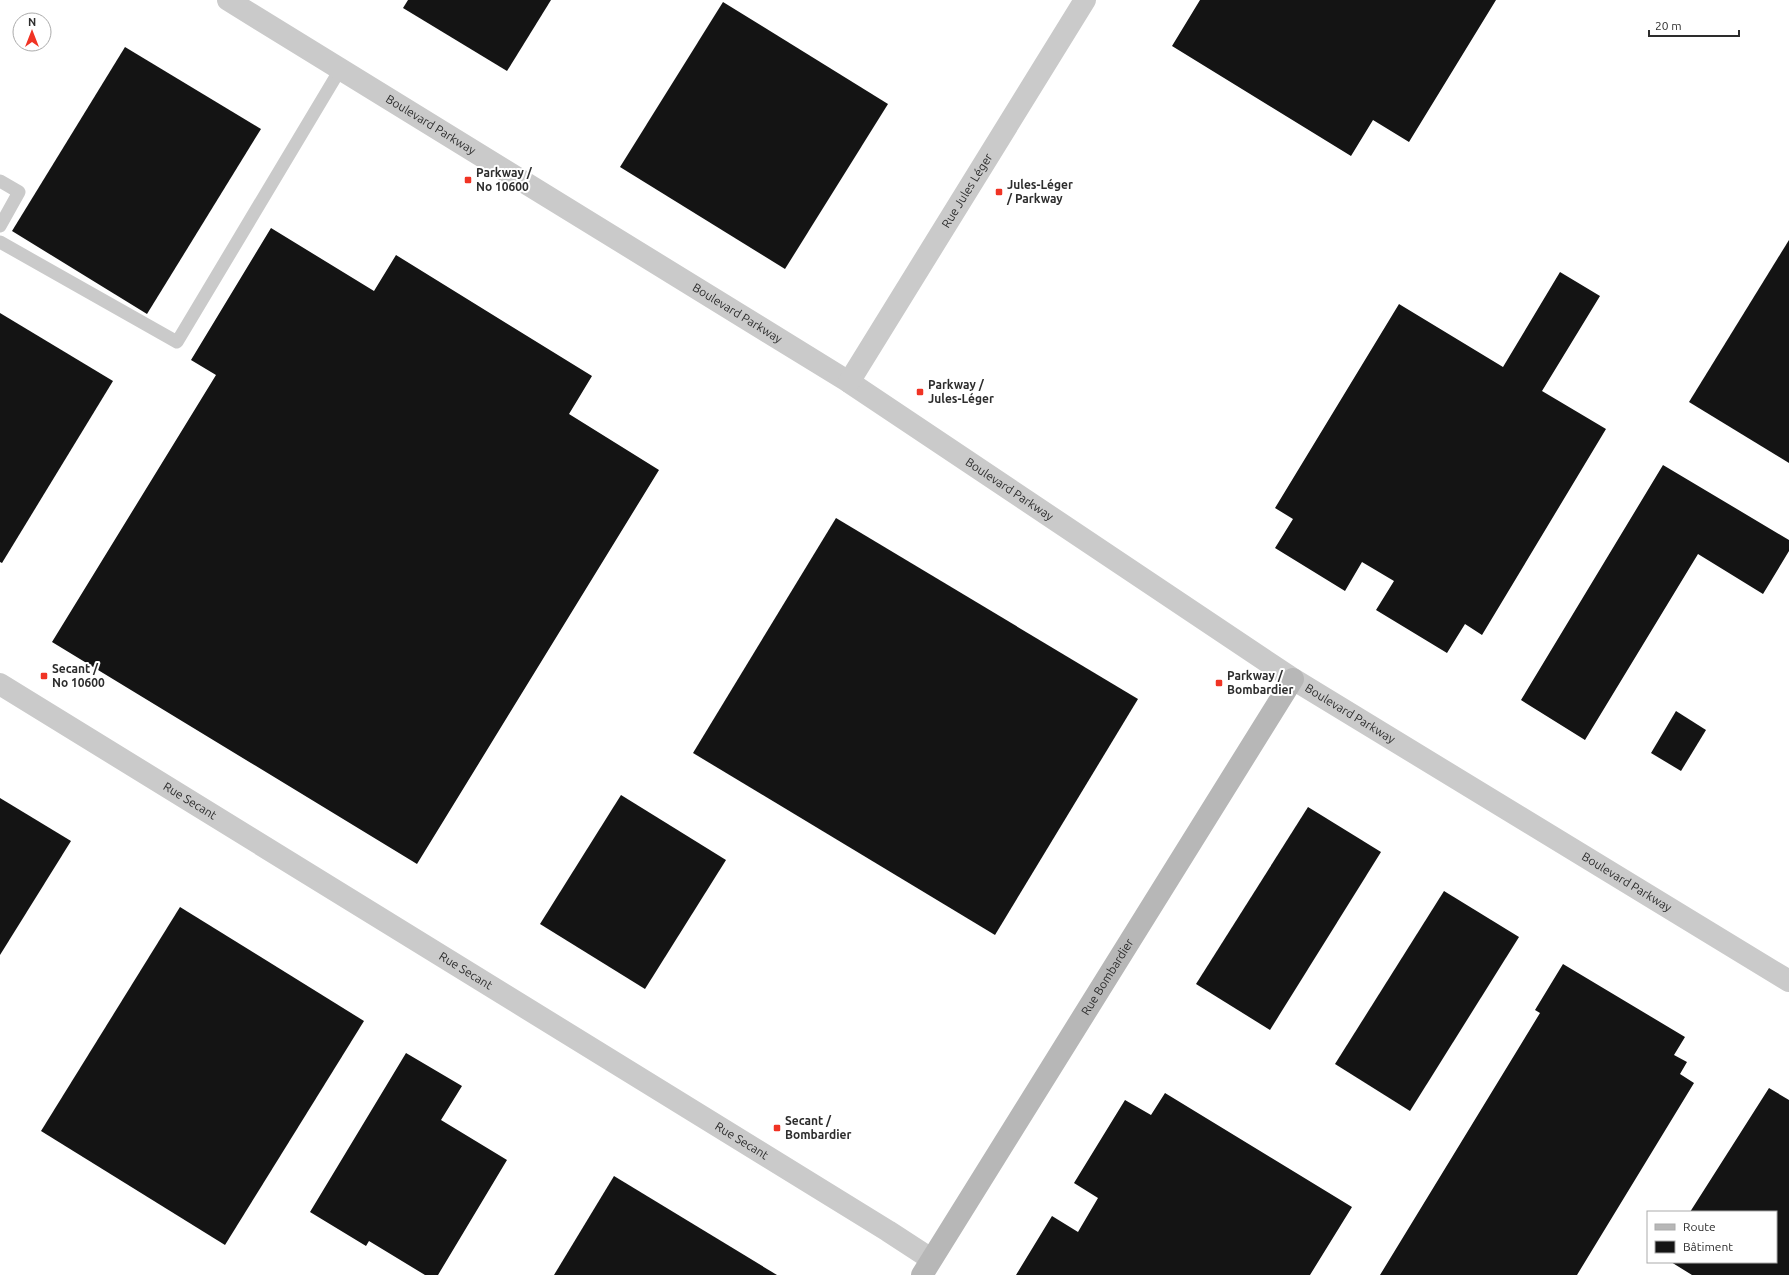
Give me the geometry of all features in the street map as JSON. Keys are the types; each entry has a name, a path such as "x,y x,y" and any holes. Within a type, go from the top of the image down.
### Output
{"street":[{"name":"Boulevard Parkway","path":"228,0 341,68 849,382 1293,679 1789,981"},
{"name":"Rue Jules Léger","path":"849,382 1085,0"},
{"name":"Rue Bombardier","path":"926,1267 1293,679"},
{"name":"Rue Secant","path":"0,684 888,1231 926,1267"}],"lane":[{"path":"0,242 177,342 341,68"},
{"path":"0,181 19,192 0,226"}],"building":[{"path":"408,0 551,0 507,71 403,8"},
{"path":"1200,0 1496,0 1409,142 1373,120 1351,156 1172,46"},
{"path":"723,2 888,104 785,269 620,167"},
{"path":"125,47 261,129 147,314 12,231"},
{"path":"271,228 374,291 396,255 592,376 569,414 659,470 417,864 52,642 216,375 191,360"},
{"path":"1789,240 1789,463 1689,402"},
{"path":"1560,272 1600,296 1542,391 1606,429 1482,635 1465,624 1447,653 1376,610 1394,581 1362,562 1345,591 1275,548 1293,519 1275,508 1399,304 1503,367"},
{"path":"0,313 113,381 2,563 0,562"},
{"path":"1663,465 1789,540 1789,551 1763,594 1698,554 1585,740 1521,700"},
{"path":"836,518 1138,699 995,935 693,753"},
{"path":"1676,711 1706,730 1681,771 1651,753"},
{"path":"621,795 726,860 645,989 540,924"},
{"path":"0,798 71,841 0,955"},
{"path":"1308,807 1381,852 1270,1030 1196,984"},
{"path":"1444,891 1519,937 1410,1111 1335,1064"},
{"path":"180,907 364,1021 225,1245 41,1131"},
{"path":"1563,964 1685,1037 1674,1055 1687,1062 1680,1074 1694,1083 1577,1275 1380,1275 1540,1013 1535,1010"},
{"path":"406,1053 462,1086 441,1120 507,1160 438,1275 425,1275 369,1241 366,1246 310,1212"},
{"path":"1769,1088 1789,1100 1789,1275 1692,1275 1673,1263 1777,1263 1777,1211 1691,1211"},
{"path":"1165,1093 1352,1207 1310,1275 1016,1275 1052,1216 1078,1232 1098,1198 1074,1183 1125,1100 1151,1115"},
{"path":"614,1176 777,1275 554,1275"}],"place":[{"name":"Parkway / No 10600","path":"468,180"},
{"name":"Jules-Léger / Parkway","path":"999,192"},
{"name":"Parkway / Jules-Léger","path":"920,392"},
{"name":"Secant / No 10600","path":"44,676"},
{"name":"Parkway / Bombardier","path":"1219,683"},
{"name":"Secant / Bombardier","path":"777,1128"}]}
